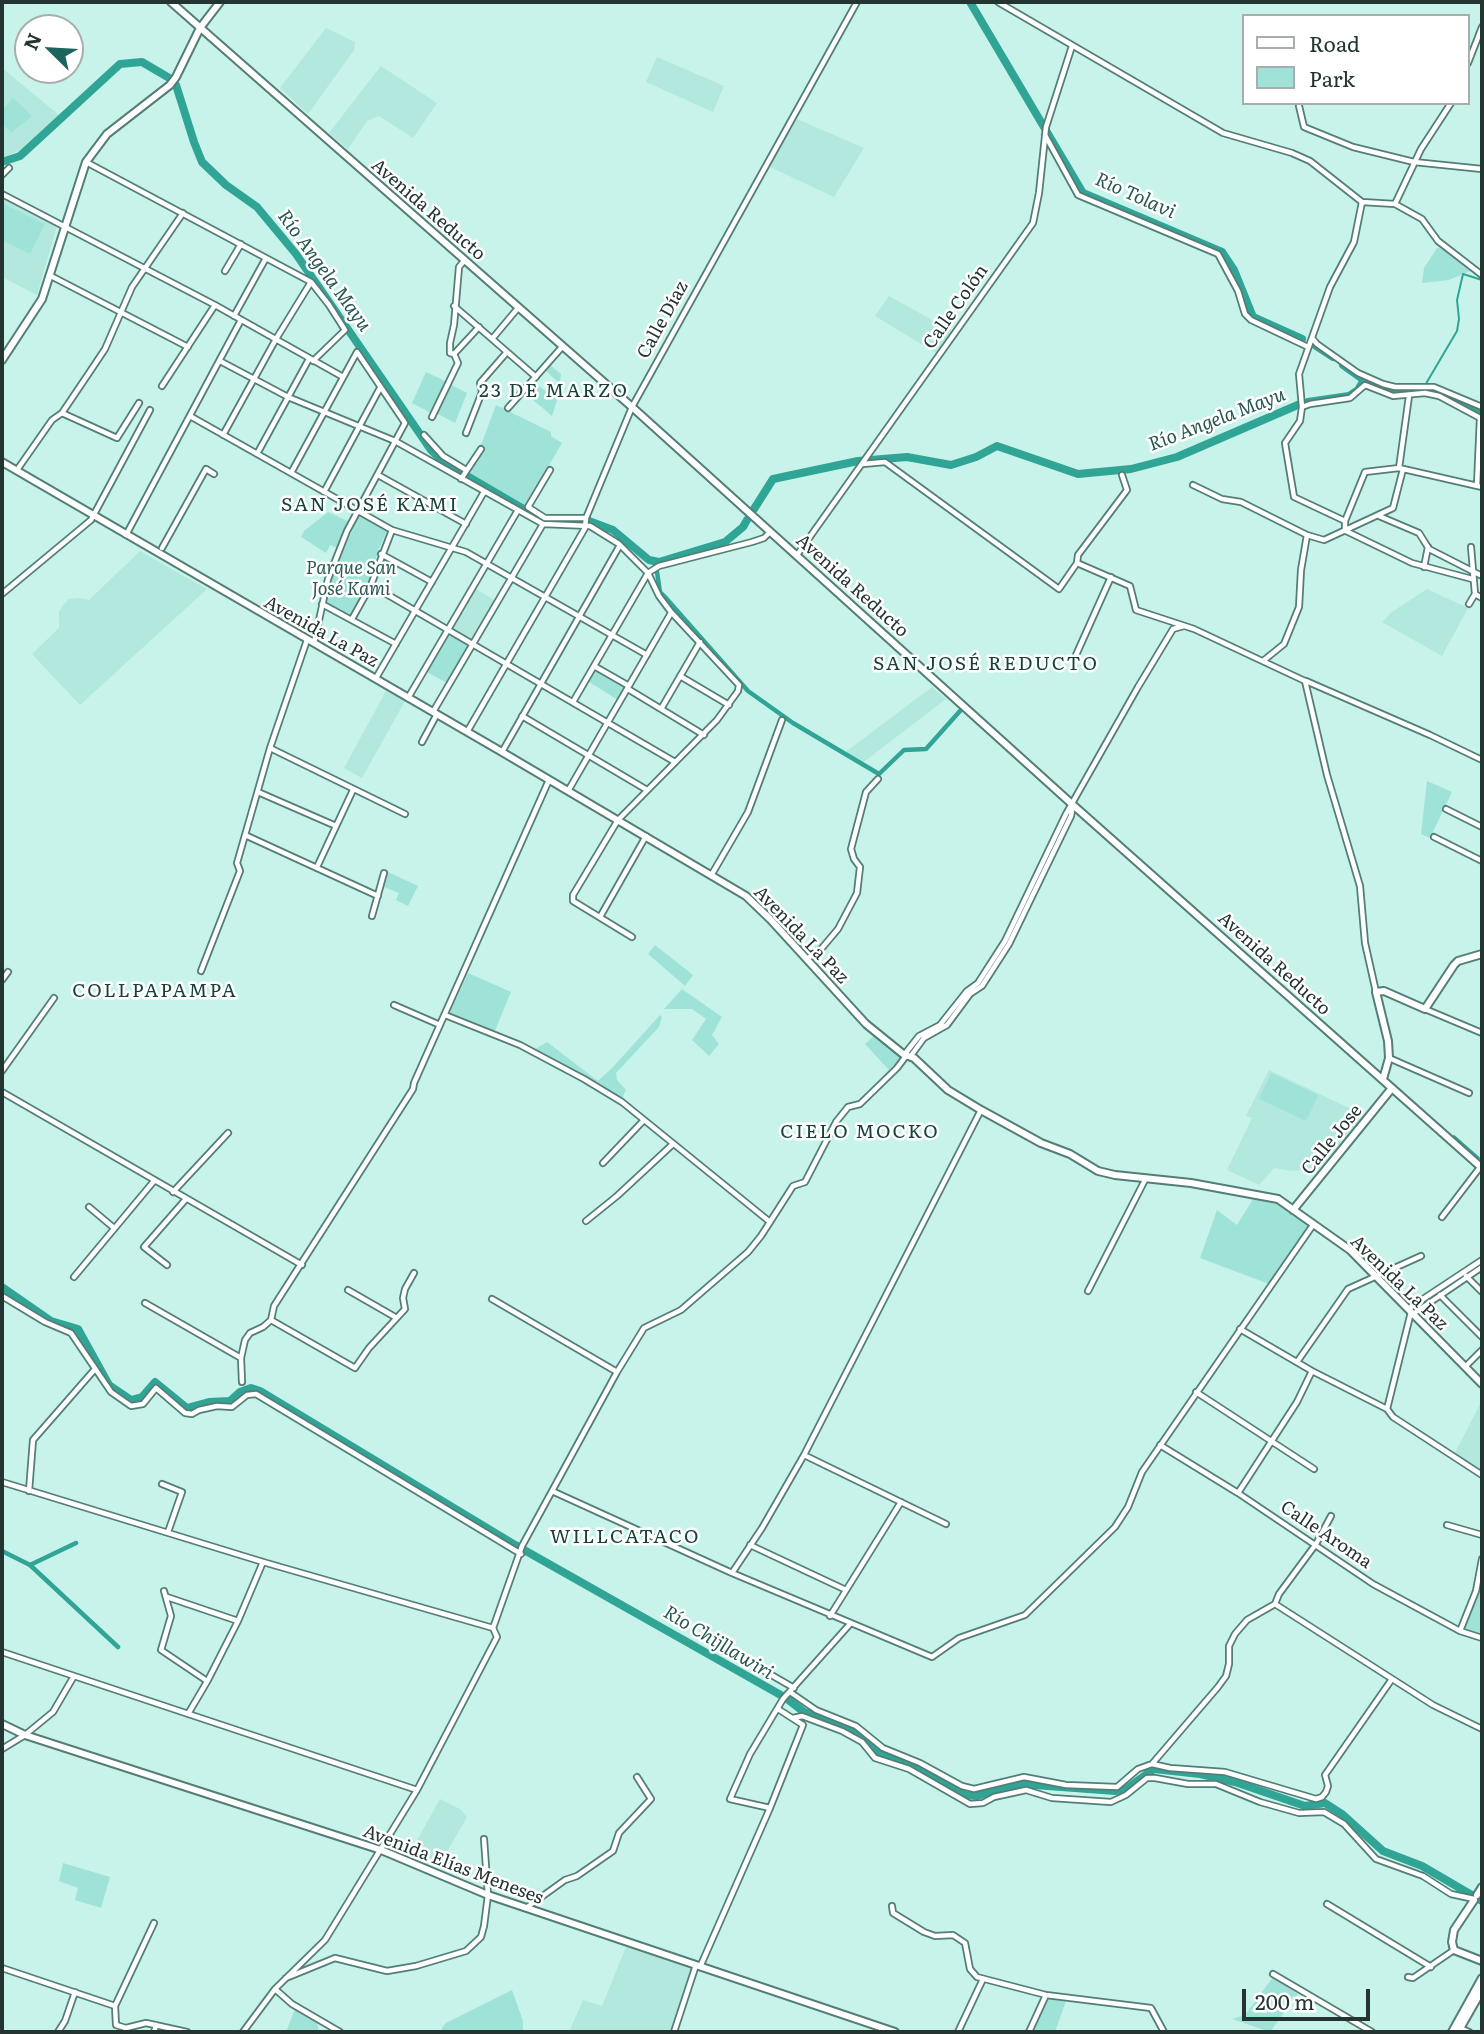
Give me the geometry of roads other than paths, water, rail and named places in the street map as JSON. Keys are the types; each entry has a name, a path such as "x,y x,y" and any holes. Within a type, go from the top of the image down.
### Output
{"main road":[{"name":"Avenida Reducto","path":"172,2 632,407 1073,805 1481,1167"},
{"path":"2,360 42,299 86,162 107,134 170,85 200,27 220,2"},
{"name":"Avenida La Paz","path":"2,462 746,896 866,1024 948,1090 981,1110 1041,1143 1070,1154 1098,1171 1191,1182 1278,1199 1350,1250 1482,1384"},
{"path":"1383,1079 1389,1058 1388,1041 1376,992 1384,991 1425,1009 1458,961 1482,954"},
{"name":"Calle Jose","path":"1293,1210 1392,1088"},
{"name":"Avenida Elías Meneses","path":"2,1724 25,1735 382,1850 526,1909 895,2032"},
{"path":"1482,1887 1453,1932 1454,1950 1482,1961"},
{"path":"1457,2030 1482,1978"},
{"path":"1457,2030 1482,1990"}],"street":[{"name":"Calle Díaz","path":"467,732 585,528 586,518 632,407 857,2"},
{"path":"998,2 1223,134 1292,153 1310,161 1362,202 1395,204 1422,219 1438,241 1482,275"},
{"path":"1470,58 1482,27"},
{"name":"Calle Colón","path":"797,555 1033,223 1040,193 1046,127 1072,46"},
{"path":"1395,204 1414,162 1450,105"},
{"path":"1299,106 1304,127 1353,147 1414,162 1482,169"},
{"path":"1045,134 1078,195 1218,254 1238,291 1245,314 1251,320 1308,347"},
{"path":"86,162 311,282 345,330 311,360 257,454"},
{"path":"2,175 9,168"},
{"path":"2,194 215,305 343,377"},
{"path":"1345,521 1294,497 1285,443 1300,421 1302,407 1299,374 1331,287 1354,242 1362,202"},
{"path":"16,471 52,420 62,413 105,349 132,287 183,213"},
{"path":"225,271 240,244"},
{"path":"234,316 266,258"},
{"path":"432,417 458,363 454,354 450,353 459,267 464,261"},
{"path":"49,275 188,347"},
{"path":"223,435 311,282"},
{"path":"162,386 215,305"},
{"path":"454,306 536,377"},
{"path":"492,339 518,308"},
{"path":"126,535 241,320"},
{"path":"454,354 479,327"},
{"path":"1312,338 1358,373 1383,384 1395,387 1434,387 1482,407"},
{"path":"508,408 562,347"},
{"path":"201,971 240,871 237,863 270,748 311,642 328,579 358,510 405,423 356,352 291,473"},
{"path":"466,433 482,392 480,383 507,352"},
{"path":"220,360 254,381 288,397 395,441 543,524 585,524 620,545 649,573 659,596 671,612 739,685 729,705 704,734 618,820 573,895 573,901 632,937"},
{"path":"1302,407 1350,398 1365,385 1393,396 1425,393 1439,396 1481,419 1479,486 1401,468 1365,472 1345,521 1345,531"},
{"path":"324,492 380,388"},
{"path":"1193,485 1222,499 1241,502 1307,535 1324,540 1393,508 1401,468 1409,396"},
{"path":"62,413 117,438 139,403"},
{"path":"2,594 91,520 150,410"},
{"path":"190,416 392,530 466,552 647,655"},
{"path":"424,435 443,456 466,470"},
{"path":"461,478 481,449"},
{"path":"862,464 885,462 1059,589 1077,563 1078,555 1127,490 1122,475"},
{"path":"162,548 206,469 215,474"},
{"path":"550,470 528,507 545,518 586,518"},
{"path":"378,475 466,524"},
{"path":"376,678 484,491"},
{"path":"408,698 518,510"},
{"path":"1378,516 1419,533 1428,546 1482,576"},
{"path":"422,742 472,645 543,524"},
{"path":"352,619 372,585 381,554 392,530"},
{"path":"1345,531 1424,567 1472,579"},
{"path":"573,702 649,573 659,566 764,538 770,532"},
{"path":"1263,661 1284,644 1299,607 1307,535"},
{"path":"502,752 620,545"},
{"path":"1424,567 1428,546"},
{"path":"1469,604 1475,594 1471,547"},
{"path":"381,554 432,582"},
{"path":"1077,563 1130,586 1136,610 1185,626 1482,760"},
{"path":"1076,655 1111,578"},
{"path":"372,585 675,762"},
{"path":"1475,594 1482,598"},
{"path":"322,604 396,644"},
{"path":"568,791 671,612"},
{"path":"243,2032 282,1980 325,1940 417,1790 497,1637 493,1628 521,1550 617,1372 644,1328 681,1310 748,1252 793,1186 805,1182 836,1122 848,1107 860,1104 897,1068 919,1035 940,1025 961,1001 982,986 1071,816 1073,805 1138,687 1173,629 1185,626"},
{"path":"661,709 699,642"},
{"path":"594,666 704,734"},
{"path":"680,676 729,705"},
{"path":"1305,681 1327,775 1360,886 1365,943 1376,992"},
{"path":"522,716 647,789"},
{"path":"712,874 748,812 782,720"},
{"path":"270,748 405,814"},
{"path":"242,1382 241,1359 245,1340 250,1333 271,1320 274,1306 413,1089 549,779"},
{"path":"807,959 822,948 838,929 857,893 860,867 851,849 866,792 878,779"},
{"path":"317,867 352,790"},
{"path":"258,792 336,827"},
{"path":"1446,809 1482,827"},
{"path":"245,835 377,896"},
{"path":"600,917 646,836"},
{"path":"1434,837 1482,860"},
{"path":"372,916 384,873"},
{"path":"2,980 8,972"},
{"path":"2,1071 54,999"},
{"path":"394,1004 440,1025"},
{"path":"1425,1009 1482,1033"},
{"path":"445,1015 520,1045 622,1102 770,1222"},
{"path":"1389,1058 1469,1093"},
{"path":"2,1092 302,1265"},
{"path":"732,1573 804,1455 981,1110"},
{"path":"603,1163 644,1120"},
{"path":"173,1192 228,1133"},
{"path":"586,1221 673,1143"},
{"path":"1442,1217 1481,1167"},
{"path":"1088,1291 1146,1178"},
{"path":"74,1277 154,1181"},
{"path":"167,1265 144,1247 186,1199"},
{"path":"89,1207 114,1228"},
{"path":"552,1491 830,1616 932,1657 959,1638 1025,1615 1115,1527 1128,1507 1142,1472 1313,1225"},
{"path":"1297,1362 1348,1289 1420,1256"},
{"path":"1410,1312 1440,1295 1482,1260"},
{"path":"1387,1409 1410,1312 1465,1275 1482,1267"},
{"path":"271,1320 355,1368 395,1317 405,1309 403,1298 414,1273"},
{"path":"1465,1275 1482,1292"},
{"path":"348,1290 395,1317"},
{"path":"1440,1295 1482,1337"},
{"path":"2,1296 45,1322 71,1333 111,1392 131,1406 143,1404 156,1388 185,1413 217,1406 232,1407 247,1395 256,1394 521,1550"},
{"path":"492,1299 617,1372"},
{"path":"145,1303 241,1359"},
{"path":"1240,1329 1312,1371 1387,1409 1393,1417 1482,1475"},
{"path":"1464,1367 1482,1350"},
{"path":"29,1491 33,1440 95,1369"},
{"path":"1238,1493 1297,1402 1312,1371"},
{"path":"1196,1392 1314,1469"},
{"name":"Calle Aroma","path":"1160,1445 1238,1493 1373,1584 1460,1632 1482,1638"},
{"path":"804,1455 946,1524"},
{"path":"2,1482 263,1562 493,1628"},
{"path":"162,1484 182,1492 168,1532"},
{"path":"830,1616 901,1502"},
{"path":"742,1658 788,1693 816,1710 856,1727 883,1748 920,1763 962,1786 974,1789 1024,1777 1066,1785 1117,1787 1138,1769 1152,1764 1226,1676 1229,1646 1235,1634 1247,1620 1275,1605 1279,1594 1315,1544 1331,1516"},
{"path":"1447,1525 1482,1535"},
{"path":"750,1545 846,1590"},
{"path":"1460,1632 1476,1591 1482,1559"},
{"path":"188,1714 238,1621 263,1562"},
{"path":"164,1591 171,1616 161,1650 208,1681"},
{"path":"167,1597 238,1621"},
{"path":"1275,1605 1433,1705 1482,1729"},
{"path":"769,1808 730,1799 750,1755 788,1693 851,1623"},
{"path":"2,1652 417,1790"},
{"path":"2,1749 25,1735 53,1712 74,1676"},
{"path":"1152,1764 1225,1772 1316,1799 1322,1797 1328,1786 1325,1775 1392,1679"},
{"path":"674,2032 698,1966 803,1725 778,1709"},
{"path":"793,1718 802,1716 842,1731 862,1742 875,1758 909,1769 970,1804 983,1803 994,1797 1026,1790 1052,1798 1111,1802 1126,1796 1147,1778 1155,1778 1188,1784 1216,1784 1260,1802 1299,1813 1324,1812 1344,1824 1376,1859 1423,1876 1451,1894 1475,1898"},
{"path":"526,1909 565,1880 577,1876 613,1852 619,1833 651,1799 637,1777"},
{"path":"282,1980 335,1958 387,1971 416,1966 466,1951 481,1937 488,1895 484,1839"},
{"path":"1327,1904 1431,1967"},
{"path":"892,1906 893,1913 924,1932 935,1936 953,1935 965,1943 970,1969 976,1977 1046,1995 1152,2008 1164,2032"},
{"path":"154,1923 115,2006 116,2025 126,2028 146,2023 187,2032"},
{"path":"1408,1978 1413,1978 1454,1950"},
{"path":"2,1968 115,2006"},
{"path":"1273,1974 1372,2032"},
{"path":"958,2032 983,1978"},
{"path":"275,1989 292,2004 340,2032"},
{"path":"58,2032 65,2021 75,1992"},
{"path":"1029,2032 1046,1995"},
{"path":"154,2032 156,2025"},
{"path":"1457,2030 1469,2032"}],"waterway":[{"name":"Río Tolavi","path":"970,2 1083,193 1222,252 1234,270 1253,317 1302,339"},
{"name":"Río Angela Mayu","path":"2,162 20,156 120,64 142,62 171,79"},
{"name":"Río Angela Mayu","path":"176,85 202,162 226,185 257,207 296,254 431,450 445,463 460,471"},
{"path":"1424,387 1457,331 1457,300 1463,274 1482,280"},
{"name":"Río Tolavi","path":"1316,346 1333,357"},
{"name":"Río Tolavi","path":"1343,365 1364,380 1384,388 1424,388 1437,391 1482,412"},
{"name":"Río Angela Mayu","path":"1308,402 1349,396 1358,390 1364,380"},
{"name":"Río Angela Mayu","path":"754,509 773,479 858,461 907,457 951,465 976,457 997,446 1078,474 1131,469 1177,457 1300,404"},
{"name":"Río Angela Mayu","path":"467,476 544,521 582,521"},
{"name":"Río Angela Mayu","path":"589,521 613,530 649,560 659,562 725,542 743,527 747,520"},
{"path":"657,572 660,592 748,691 793,723 879,774 904,750 926,749 960,711"},
{"path":"1454,1136 1479,1158"},
{"name":"Río Chijllawiri","path":"2,1287 51,1321 78,1329 109,1385 131,1400 142,1397 155,1382 187,1408 209,1402 230,1401 240,1392 251,1388 260,1391 510,1542 786,1698 804,1712 857,1733 877,1753 920,1767 941,1783 965,1795 977,1796 1021,1784 1115,1791 1126,1789 1154,1769 1200,1774 1235,1782 1305,1806 1325,1803 1342,1814 1383,1851 1422,1866 1482,1901"},
{"path":"30,1565 76,1543"},
{"path":"2,1551 30,1565 118,1647"}],"district":[{"name":"23 DE MARZO","path":"554,391"},
{"name":"SAN JOSÉ KAMI","path":"370,505"},
{"name":"SAN JOSÉ REDUCTO","path":"986,664"},
{"name":"COLLPAPAMPA","path":"155,991"},
{"name":"CIELO MOCKO","path":"860,1132"},
{"name":"WILLCATACO","path":"625,1537"}],"park label":[{"name":"Parque San José Kami","path":"351,579"}]}
